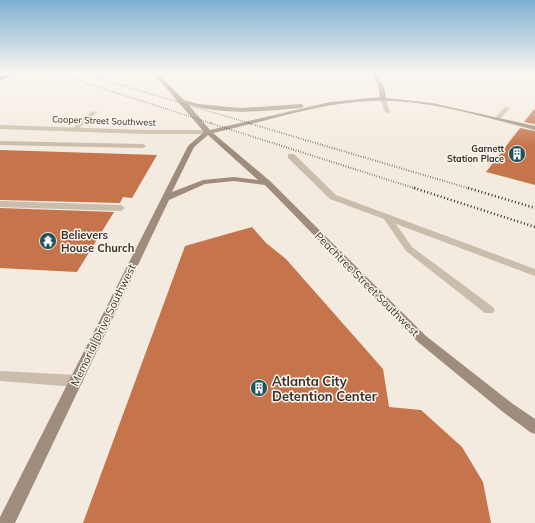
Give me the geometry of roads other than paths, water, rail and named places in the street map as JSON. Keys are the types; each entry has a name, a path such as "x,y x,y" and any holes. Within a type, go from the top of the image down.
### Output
{"main road":[{"name":"Peachtree Street Southwest","path":"179,97 208,132 267,183 422,339 508,408 535,427"},
{"path":"182,101 196,106 230,110 332,104 360,100 383,99 426,104 535,128"},
{"path":"208,132 241,126 332,104"},
{"name":"Memorial Drive Southwest","path":"6,523 191,146 208,132"},
{"path":"164,199 203,182 234,179 267,183"}],"street":[{"path":"383,99 388,112"},
{"path":"497,119 507,108"},
{"path":"74,130 94,112"},
{"name":"Cooper Street Southwest","path":"0,127 145,132 208,132"},
{"path":"0,143 143,146"},
{"path":"291,156 333,197 535,273"},
{"path":"0,204 121,208"},
{"path":"386,216 409,249 489,310"},
{"path":"0,376 76,381"}],"railway":[{"path":"131,97 213,124"},
{"path":"163,97 252,124"},
{"path":"210,123 417,189"},
{"path":"248,123 471,189"},
{"path":"414,188 535,227"},
{"path":"468,188 535,208"}],"place":[{"name":"Garnett Station Place","path":"517,154"},
{"name":"Believers House Church","path":"48,241"},
{"name":"Atlanta City Detention Center","path":"259,388"}]}
